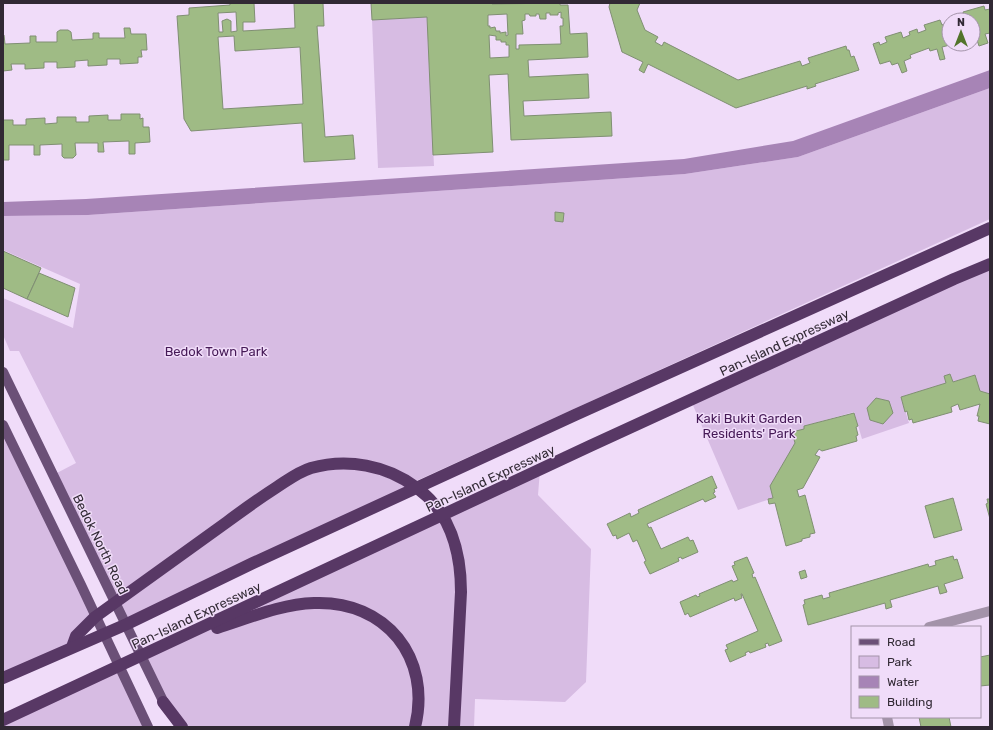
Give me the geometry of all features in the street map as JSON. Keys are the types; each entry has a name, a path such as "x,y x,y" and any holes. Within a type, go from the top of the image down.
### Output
{"highway":[{"name":"Pan-Island Expressway","path":"3,678 127,624 253,563 575,415 990,228"},
{"name":"Pan-Island Expressway","path":"3,720 590,446 990,264"},
{"path":"72,647 76,636 95,617 251,504 295,475 309,469 323,466 361,464 385,470 412,484 431,500 442,515 457,551 461,585 454,727"},
{"path":"170,642 295,604 329,603 348,605 358,608 382,623 400,641 408,654 414,670 418,695 418,713 415,727"},
{"path":"164,702 182,727"}],"main road":[{"name":"Bedok North Road","path":"3,372 176,727"},
{"path":"3,425 148,727"}],"street":[{"path":"932,626 990,611"}],"green space":[{"path":"427,17 434,166 378,168 372,20"},
{"name":"Bedok Town Park","path":"990,88 990,219 416,481 407,476 317,462 115,596 55,474 76,463 19,351 10,351 3,335 3,298 73,328 80,284 3,250 3,216 88,215 685,174 798,157"},
{"name":"Kaki Bukit Garden Residents' Park","path":"990,268 990,394 980,391 975,375 953,382 950,374 944,376 946,383 901,397 909,423 862,439 854,412 804,426 804,429 792,432 795,443 770,486 773,498 738,510 692,403"},
{"path":"3,425 95,617 72,647 3,678"},
{"path":"354,464 415,489 127,624 117,601 295,475"},
{"path":"540,470 538,495 591,549 586,682 565,702 475,699 474,727 176,727 141,656"},
{"path":"119,666 148,727 3,727 3,720"}],"water":[{"path":"990,70 990,88 798,157 685,174 88,215 3,216 3,202 86,199 684,159 793,141"}],"building":[{"path":"230,3 254,3 255,22 243,22 243,31 295,28 294,3 323,3 324,26 317,26 325,137 353,135 355,159 304,162 302,123 191,131 184,119 177,16 189,15 189,8 230,5","holes":["236,12 237,31 231,32 231,21 227,19 222,21 223,32 219,32 218,13","234,36 235,51 300,47 303,104 223,109 218,37"]},
{"path":"371,3 560,3 560,5 568,5 570,34 587,33 588,57 528,60 529,77 588,74 589,98 523,101 524,116 611,112 612,136 511,140 508,74 489,75 493,152 433,155 427,17 372,20","holes":["561,12 561,18 563,18 563,26 560,26 561,44 519,45 519,49 516,49 516,34 523,34 522,21 525,20 525,14 529,14 530,16 536,16 536,14 539,14 540,19 546,19 546,13 550,13 550,15 558,15 558,13","507,14 508,35 506,36 506,32 500,33 500,31 496,31 495,27 490,28 490,26 488,26 488,15","489,35 496,36 496,40 501,40 501,42 506,42 506,45 509,45 509,57 490,58"]},
{"path":"610,3 640,3 637,10 645,30 658,37 655,42 662,46 664,42 738,80 800,61 802,66 810,63 808,58 846,46 851,57 854,56 859,70 815,84 816,86 807,89 807,86 736,108 648,64 644,73 639,70 643,62 622,52 609,7"},
{"path":"984,6 985,10 990,9 990,33 985,34 988,43 981,45 981,12 963,12"},
{"path":"940,20 941,52 943,52 945,59 940,60 937,49 930,51 929,48 910,55 911,58 904,61 907,71 902,73 898,63 892,65 890,61 880,64 873,44 879,42 880,45 887,42 885,37 901,32 903,38 910,35 909,32 917,29 918,33 926,30 924,25"},
{"path":"124,28 130,28 131,34 146,34 147,50 141,50 142,57 138,57 138,63 120,64 120,59 107,59 107,65 88,66 88,60 75,61 75,67 57,68 57,62 44,62 44,68 25,69 25,64 11,64 12,70 3,71 3,35 5,44 30,43 30,36 36,36 36,42 57,42 57,32 60,30 68,30 71,32 72,40 93,39 93,33 99,33 99,38 125,38"},
{"path":"121,114 140,114 140,119 143,118 143,127 149,127 150,142 135,143 135,154 129,154 129,141 103,142 104,152 98,152 98,143 75,143 76,155 73,158 64,158 62,156 62,144 40,145 40,155 34,155 34,145 9,145 9,160 3,160 3,120 13,120 13,125 26,125 26,119 45,118 45,124 57,123 57,117 76,117 76,122 89,122 89,116 108,115 108,120 121,120"},
{"path":"555,212 564,213 563,222 555,221"},
{"path":"3,251 41,268 27,299 3,288"},
{"path":"39,273 75,288 68,317 27,299"},
{"path":"950,374 953,382 975,375 980,391 990,394 990,424 978,421 979,416 977,416 980,404 960,410 958,404 951,407 952,412 913,423 912,419 909,420 901,397 946,383 944,376"},
{"path":"876,398 889,401 893,413 883,424 870,420 867,408"},
{"path":"854,413 858,426 856,427 858,435 856,436 857,441 822,451 819,449 815,455 820,457 803,488 797,490 799,497 805,495 815,533 810,534 810,537 802,539 802,541 786,546 775,503 769,504 768,499 773,498 770,486 795,443 792,432 804,429 804,426"},
{"path":"712,476 717,488 714,489 715,492 713,493 716,497 705,502 703,499 647,524 649,528 651,527 661,549 688,537 690,541 693,540 698,552 682,559 681,557 678,558 679,561 650,574 644,562 646,561 637,540 633,542 629,533 617,539 616,535 613,536 607,524 630,513 631,517 639,513 638,510"},
{"path":"953,498 962,530 934,538 925,506"},
{"path":"987,499 990,499 990,519 986,504 988,503"},
{"path":"953,556 954,560 957,559 963,578 944,584 947,592 940,594 938,586 890,600 892,607 886,609 885,603 808,625 803,605 805,604 804,600 822,595 823,599 830,597 829,593 928,564 929,567 936,565 935,561"},
{"path":"747,557 754,573 752,574 753,578 755,577 782,641 769,646 768,643 765,644 766,647 750,653 749,651 745,653 746,655 730,662 725,650 728,649 726,645 758,631 742,594 742,598 735,601 734,598 690,617 688,613 685,615 680,602 696,595 697,597 700,596 699,594 732,580 733,582 738,580 732,566 735,565 734,562"},
{"path":"805,570 807,577 801,579 799,572"},
{"path":"990,655 990,685 981,686 981,657"},
{"path":"919,718 949,718 951,727 921,727"}]}
